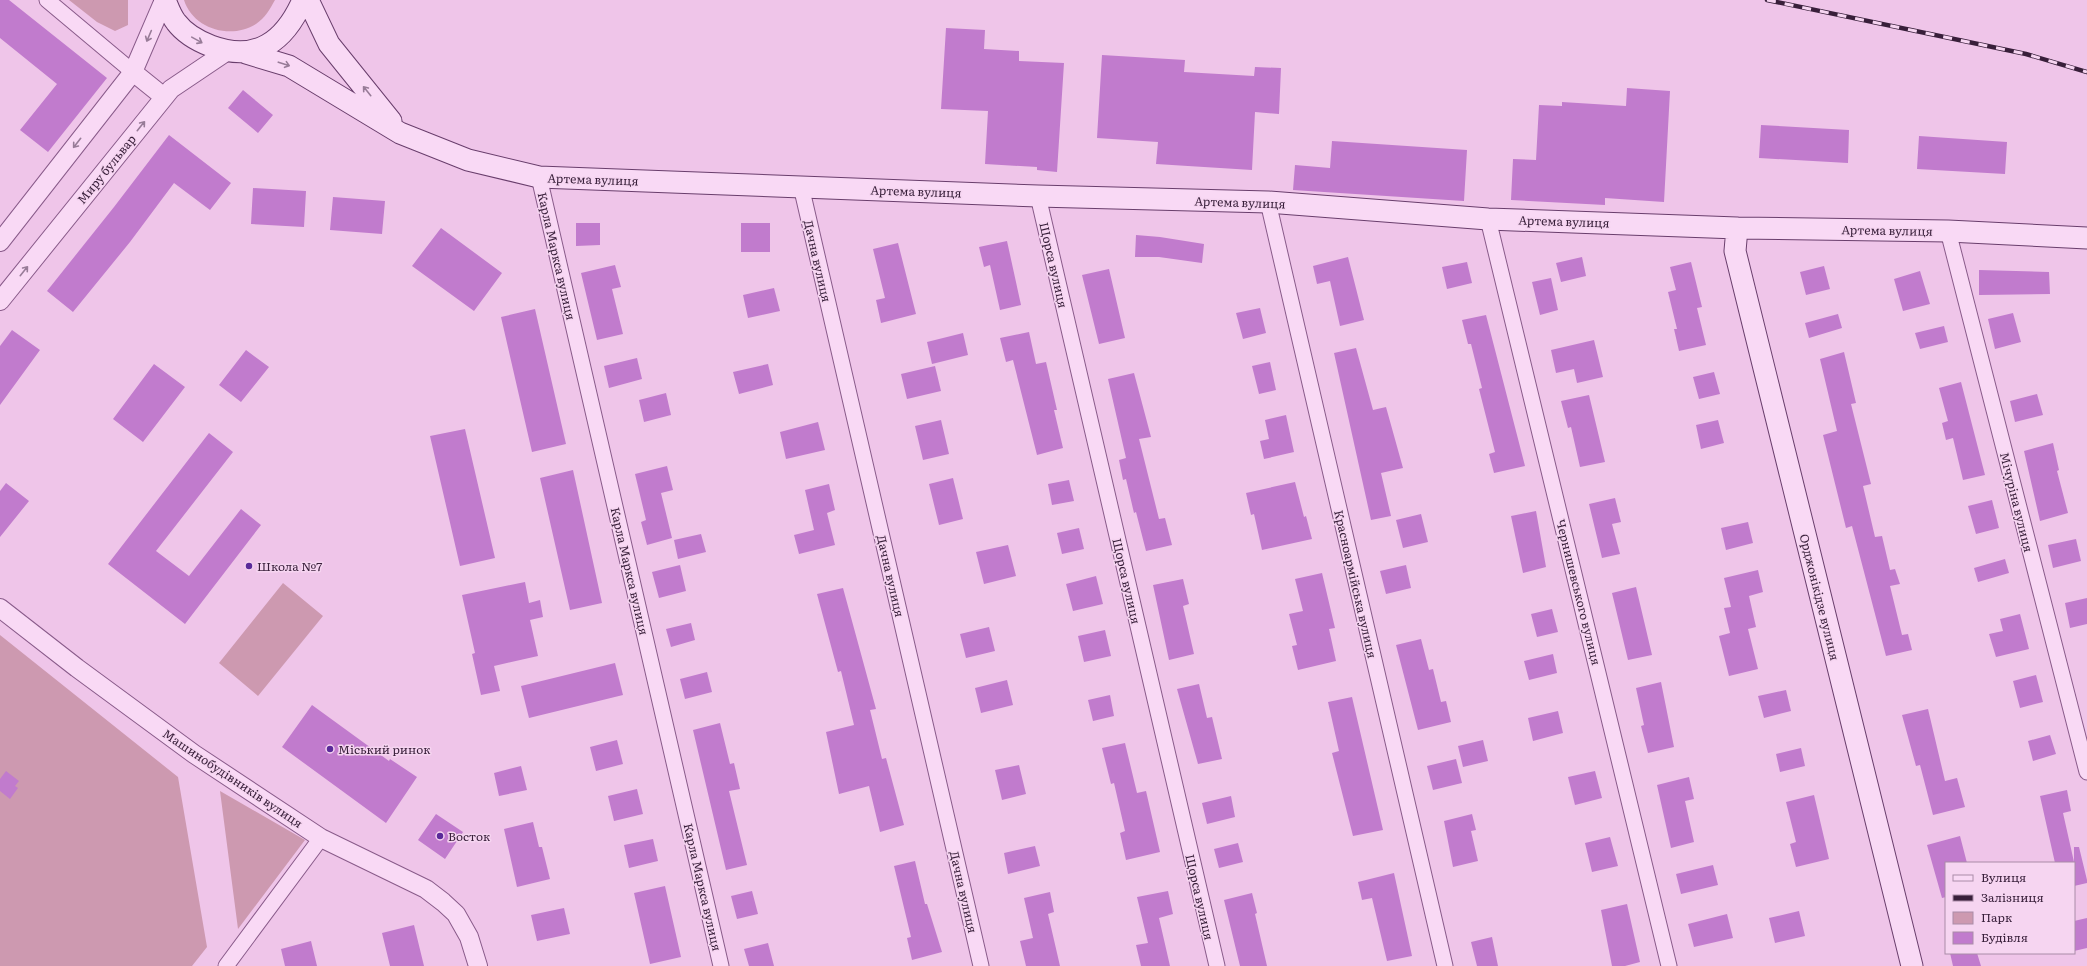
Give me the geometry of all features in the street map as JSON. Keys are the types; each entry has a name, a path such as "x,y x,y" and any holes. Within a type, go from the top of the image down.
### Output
{"main road":[{"name":"Артема вулиця","path":"164,0 176,22 195,40 289,66 400,133 468,160 539,177 1038,196 1268,202 1488,219 1737,228 1948,231 2087,238"},
{"path":"236,52 263,48 282,35 294,19 303,0"},
{"name":"Артема вулиця","path":"308,0 329,44 400,133"},
{"name":"Орджонікідзе вулиця","path":"1737,228 1735,251 1912,966"}],"street":[{"path":"47,0 164,98"},
{"path":"0,242 133,72 164,0"},
{"name":"Миру бульвар","path":"0,301 171,89 236,52"},
{"name":"Карла Маркса вулиця","path":"539,177 721,966"},
{"name":"Дачна вулиця","path":"801,186 981,966"},
{"name":"Щорса вулиця","path":"1038,196 1216,966"},
{"name":"Красноармійська вулиця","path":"1268,202 1445,966"},
{"name":"Чернишевського вулиця","path":"1488,219 1669,966"},
{"name":"Мічуріна вулиця","path":"1948,231 2087,772"},
{"name":"Машинобудівників вулиця","path":"0,608 77,668 194,754 321,838 426,889 456,914 469,937 478,966"},
{"path":"226,966 321,838"}],"green space":[{"path":"69,0 128,0 128,25 115,31 97,22"},
{"path":"184,0 275,0 265,16 256,24 246,29 225,31 204,25 189,10"},
{"path":"283,583 323,616 258,696 219,663"},
{"path":"0,635 178,777 207,947 192,966 0,966"},
{"path":"220,791 305,840 238,929"}],"building":[{"path":"0,0 9,0 107,78 48,152 20,130 57,84 0,38"},
{"path":"946,28 985,30 984,49 1019,51 1019,61 1064,63 1057,172 1037,170 1037,167 985,164 988,111 941,109"},
{"path":"1102,55 1185,60 1184,72 1254,76 1255,67 1281,68 1279,114 1255,112 1252,170 1156,164 1158,142 1097,138"},
{"path":"1627,88 1670,91 1664,202 1605,198 1605,205 1511,200 1513,159 1536,160 1539,105 1562,106 1562,102 1626,106"},
{"path":"243,90 273,115 258,133 228,108"},
{"path":"1761,125 1849,130 1848,163 1759,158"},
{"path":"169,135 231,183 210,210 174,183 130,242 73,312 47,291"},
{"path":"1919,136 2007,142 2005,174 1917,169"},
{"path":"1332,141 1467,150 1464,201 1293,190 1295,165 1330,168"},
{"path":"253,188 306,191 304,227 251,224"},
{"path":"333,197 385,201 382,234 330,230"},
{"path":"576,223 600,223 600,245 576,246"},
{"path":"741,223 770,223 770,252 741,252"},
{"path":"441,228 502,273 474,311 412,266"},
{"path":"1136,235 1204,244 1202,263 1159,257 1135,257"},
{"path":"1007,241 1021,305 1000,310 990,265 984,267 979,247"},
{"path":"898,243 916,314 881,323 876,300 885,298 873,249"},
{"path":"1348,257 1364,320 1340,326 1330,281 1317,284 1313,266"},
{"path":"1582,257 1586,276 1561,282 1556,263"},
{"path":"1467,262 1472,283 1447,289 1442,267"},
{"path":"1691,262 1702,307 1697,308 1706,345 1679,351 1674,329 1677,329 1668,292 1676,290 1670,267"},
{"path":"615,265 621,287 612,289 623,334 597,340 581,273"},
{"path":"1824,266 1830,289 1806,295 1800,272"},
{"path":"1109,269 1125,338 1099,344 1082,275"},
{"path":"1979,270 2049,272 2050,294 1979,295"},
{"path":"1920,271 1930,304 1903,311 1894,279"},
{"path":"1551,278 1558,310 1540,315 1532,282"},
{"path":"774,288 780,311 748,318 743,295"},
{"path":"1260,308 1266,333 1243,339 1236,313"},
{"path":"535,309 566,444 532,452 501,317"},
{"path":"2013,313 2021,342 1995,349 1988,319"},
{"path":"1838,314 1842,328 1809,338 1805,323"},
{"path":"1486,315 1525,466 1494,473 1489,454 1495,452 1479,389 1482,388 1471,344 1468,344 1462,320"},
{"path":"1944,326 1948,342 1920,349 1915,333"},
{"path":"12,330 40,350 0,405 0,346"},
{"path":"1029,332 1036,364 1046,362 1057,410 1054,410 1063,448 1037,455 1013,360 1006,362 1000,338"},
{"path":"963,333 968,355 932,364 927,342"},
{"path":"1594,340 1603,377 1577,383 1574,369 1556,373 1551,350"},
{"path":"1356,348 1373,410 1386,407 1403,468 1381,473 1391,516 1371,520 1334,353"},
{"path":"246,350 269,367 241,402 219,385"},
{"path":"1844,352 1856,403 1851,404 1871,484 1863,486 1875,537 1882,536 1890,570 1895,569 1900,584 1890,586 1902,635 1908,634 1912,650 1886,656 1852,526 1846,528 1823,435 1837,431 1820,359"},
{"path":"637,358 642,379 609,388 604,366"},
{"path":"1270,362 1276,390 1259,394 1252,366"},
{"path":"154,364 185,387 143,442 113,419"},
{"path":"768,364 773,385 739,394 733,372"},
{"path":"935,366 941,391 907,399 901,374"},
{"path":"1714,372 1720,394 1699,399 1693,377"},
{"path":"1134,373 1151,437 1139,439 1159,519 1165,518 1172,545 1146,551 1136,512 1134,513 1126,479 1123,480 1119,460 1126,458 1108,379"},
{"path":"1961,382 1985,475 1963,480 1953,438 1946,440 1942,423 1948,421 1939,388"},
{"path":"666,393 671,415 644,422 639,400"},
{"path":"2037,394 2043,415 2015,422 2010,401"},
{"path":"1589,395 1605,462 1580,467 1571,427 1568,428 1561,401"},
{"path":"1286,415 1294,452 1264,459 1260,441 1269,439 1265,420"},
{"path":"941,420 949,454 923,460 915,426"},
{"path":"1718,420 1724,443 1701,449 1696,425"},
{"path":"818,422 825,450 786,459 780,432"},
{"path":"465,429 495,558 460,566 430,436"},
{"path":"209,433 233,452 156,551 189,576 241,509 261,525 185,624 108,564"},
{"path":"2053,443 2059,470 2057,471 2068,513 2040,521 2024,451"},
{"path":"667,466 673,490 661,493 672,538 647,545 641,522 646,520 635,474"},
{"path":"573,470 602,603 570,610 540,478"},
{"path":"953,478 963,519 939,525 929,484"},
{"path":"1069,480 1074,501 1052,505 1048,484"},
{"path":"1295,482 1304,517 1306,516 1312,539 1262,550 1254,514 1251,515 1246,493"},
{"path":"6,483 29,501 0,537 0,491"},
{"path":"829,484 835,510 827,513 835,545 799,554 794,535 814,530 805,490"},
{"path":"1615,498 1621,522 1612,524 1620,554 1602,558 1589,504"},
{"path":"1992,500 1999,528 1976,534 1968,506"},
{"path":"1536,511 1546,567 1523,573 1511,516"},
{"path":"1421,514 1428,542 1403,548 1396,520"},
{"path":"1748,522 1753,543 1726,550 1721,528"},
{"path":"1079,528 1084,549 1062,554 1057,533"},
{"path":"701,534 706,552 678,559 674,540"},
{"path":"2076,539 2081,561 2053,568 2048,545"},
{"path":"1008,545 1016,576 984,584 976,552"},
{"path":"2005,559 2009,573 1978,582 1974,568"},
{"path":"680,565 686,591 659,598 652,572"},
{"path":"1406,565 1411,588 1386,594 1380,571"},
{"path":"1758,570 1763,592 1749,596 1756,627 1748,629 1758,669 1729,676 1719,636 1730,633 1724,608 1731,607 1724,578"},
{"path":"1322,573 1335,628 1329,629 1336,661 1298,670 1292,646 1297,645 1289,614 1303,611 1295,579"},
{"path":"1096,576 1103,604 1073,611 1066,584"},
{"path":"1183,579 1189,604 1183,606 1194,654 1169,660 1153,585"},
{"path":"525,582 529,603 540,600 543,617 530,620 538,656 494,666 500,691 481,695 472,654 475,653 462,595"},
{"path":"1636,587 1652,655 1628,660 1612,593"},
{"path":"843,588 876,709 870,710 882,759 886,758 904,825 880,832 869,786 839,794 826,732 854,725 841,671 838,672 817,594"},
{"path":"2087,598 2087,624 2070,628 2065,603"},
{"path":"1552,609 1558,632 1537,637 1531,614"},
{"path":"2020,614 2029,649 1996,657 1989,634 2003,631 2000,619"},
{"path":"691,623 695,640 671,647 666,629"},
{"path":"989,627 995,651 966,658 960,634"},
{"path":"1105,630 1111,656 1084,662 1078,636"},
{"path":"1421,639 1429,670 1433,669 1441,702 1446,701 1451,722 1418,730 1396,645"},
{"path":"1553,654 1557,673 1529,680 1524,661"},
{"path":"615,663 623,695 529,718 521,686"},
{"path":"707,672 712,692 685,699 680,679"},
{"path":"2036,675 2043,702 2020,708 2013,681"},
{"path":"1007,680 1013,705 981,713 975,688"},
{"path":"1661,682 1674,747 1648,753 1641,726 1644,725 1636,688"},
{"path":"1199,684 1207,718 1212,717 1222,759 1198,764 1177,689"},
{"path":"1786,690 1791,711 1764,718 1758,696"},
{"path":"1110,695 1114,716 1093,721 1088,700"},
{"path":"1352,697 1383,830 1353,836 1332,753 1339,751 1328,702"},
{"name":"Міський ринок","path":"312,705 389,761 390,759 417,777 386,823 282,747"},
{"path":"1928,709 1945,781 1957,778 1965,807 1933,815 1920,765 1916,766 1902,715"},
{"path":"1558,711 1563,733 1533,741 1528,718"},
{"path":"720,723 730,764 734,763 740,789 729,791 747,865 726,870 693,730"},
{"path":"2050,735 2056,754 2033,761 2028,741"},
{"path":"617,740 623,764 596,771 590,747"},
{"path":"1483,740 1488,761 1463,767 1458,746"},
{"path":"1125,743 1137,793 1146,791 1160,852 1126,860 1120,833 1125,831 1114,783 1111,784 1102,748"},
{"path":"1801,748 1805,766 1780,772 1776,754"},
{"path":"1456,759 1462,783 1433,790 1427,766"},
{"path":"1019,765 1026,794 1002,800 995,770"},
{"path":"521,766 527,790 499,796 494,773"},
{"path":"6,771 19,781 15,786 18,788 10,799 0,791 0,779"},
{"path":"1595,771 1602,798 1575,805 1568,777"},
{"path":"1689,777 1694,799 1685,801 1694,842 1671,848 1657,785"},
{"path":"637,789 643,814 614,821 608,796"},
{"path":"2067,790 2071,811 2063,813 2074,862 2055,862 2040,796"},
{"path":"1814,795 1829,859 1796,867 1790,844 1796,842 1786,802"},
{"path":"1231,796 1235,817 1207,824 1202,803"},
{"name":"Восток","path":"436,814 463,832 445,859 418,840"},
{"path":"1472,814 1476,830 1471,831 1478,861 1453,867 1444,821"},
{"path":"533,822 539,847 542,847 550,879 517,887 504,829"},
{"path":"1960,836 1967,862 1945,862 1945,897 1942,898 1927,845"},
{"path":"1610,837 1618,866 1592,872 1585,843"},
{"path":"653,839 658,861 629,868 624,845"},
{"path":"1238,843 1243,862 1219,868 1214,849"},
{"path":"1035,846 1040,866 1008,874 1004,853"},
{"path":"2074,847 2079,847 2087,883 2075,886"},
{"path":"915,861 925,904 927,904 942,952 912,960 907,938 911,937 894,866"},
{"path":"1713,865 1718,885 1681,894 1676,874"},
{"path":"1394,873 1412,956 1387,961 1372,898 1362,900 1358,882"},
{"path":"665,886 681,957 650,964 634,893"},
{"path":"752,891 758,914 737,919 731,896"},
{"path":"1168,891 1173,914 1159,918 1170,966 1141,966 1136,945 1148,943 1137,897"},
{"path":"1050,892 1054,912 1048,914 1060,966 1026,966 1020,941 1033,938 1024,898"},
{"path":"1252,893 1257,913 1255,914 1267,966 1240,966 1224,900"},
{"path":"1627,904 1640,962 1625,966 1612,966 1601,910"},
{"path":"564,908 570,934 537,941 531,915"},
{"path":"1799,911 1805,936 1775,943 1769,918"},
{"path":"1727,914 1733,938 1694,947 1688,924"},
{"path":"2087,918 2087,948 2075,951 2075,921"},
{"path":"414,925 424,966 390,966 382,933"},
{"path":"1492,937 1498,966 1477,966 1471,942"},
{"path":"311,941 317,966 285,966 281,949"},
{"path":"768,943 774,966 749,966 744,949"},
{"path":"1950,954 1977,954 1981,966 1953,966"}],"railway":[{"path":"1767,0 2026,54 2087,72"}],"place":[{"name":"Школа №7","path":"249,566"},
{"name":"Міський ринок","path":"330,749"},
{"name":"Восток","path":"440,836"}]}
